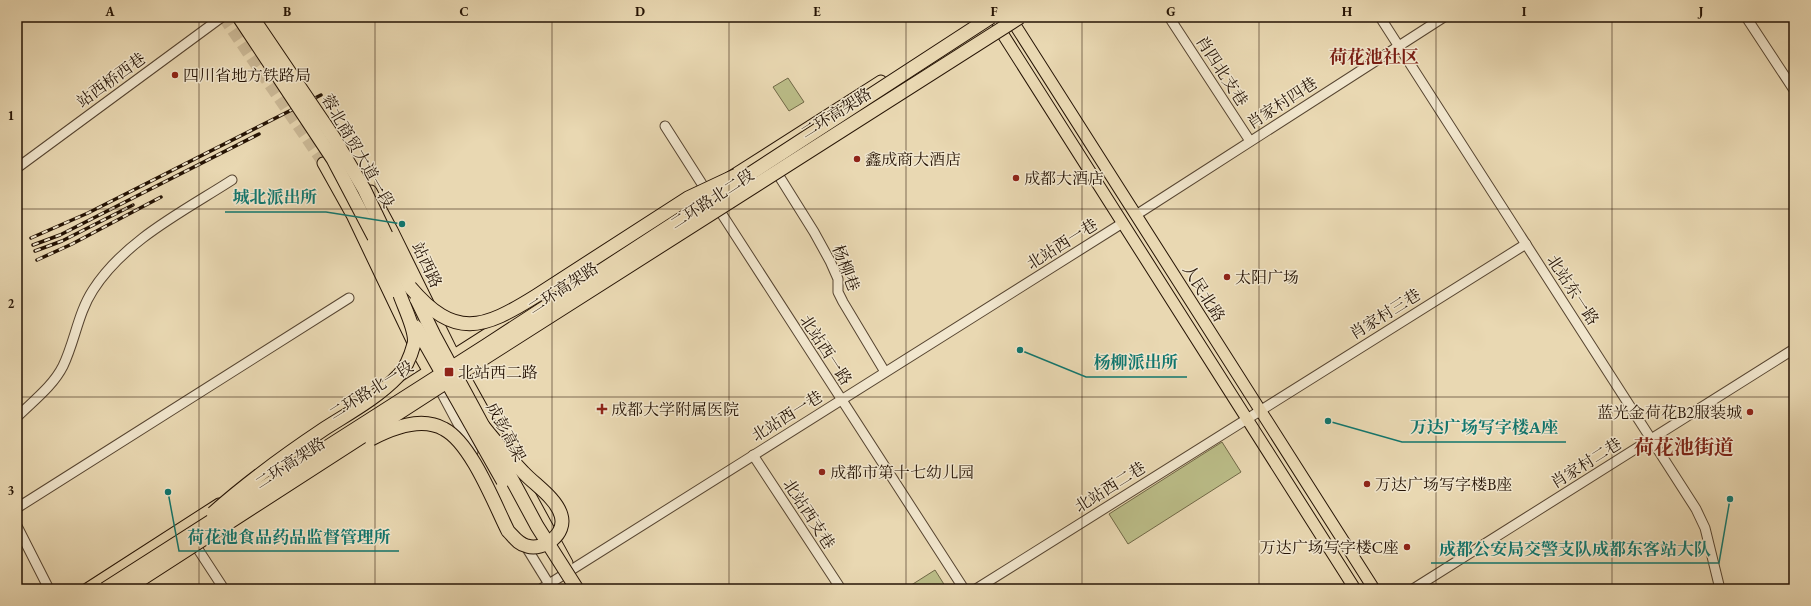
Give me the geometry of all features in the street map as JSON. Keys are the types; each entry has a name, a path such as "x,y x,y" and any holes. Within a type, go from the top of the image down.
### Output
{"highway":[{"name":"蓉北商贸大道一段","path":"239,17 333,159 374,237 405,291"},
{"name":"蓉北商贸大道一段","path":"252,17 334,138 364,189 405,291"},
{"name":"二环高架路","path":"105,589 785,152 991,17"},
{"name":"二环高架路","path":"126,589 311,469 1017,21"},
{"path":"405,291 424,303 436,313 454,322 470,325 492,320 531,300 688,198 785,152"},
{"path":"96,589 142,561 181,541 239,490 276,461 380,392 399,375 409,359 415,342 405,291"},
{"name":"成彭高架","path":"405,291 434,335 537,526 577,589"},
{"name":"成彭高架","path":"405,291 422,339 530,528 568,589"},
{"path":"322,462 381,434 404,425 424,424 443,428 457,439 468,454 508,531 517,541 528,546 540,546 553,540 562,527 562,516 556,505 522,472 483,426"},
{"path":"140,589 262,511 311,469"}],"main road":[{"name":"二环路北二段","path":"429,372 707,191 982,17"},
{"name":"人民北路","path":"996,17 1002,33 1355,589"},
{"name":"人民北路","path":"1004,17 1017,21 1136,215 1374,589"},
{"name":"二环路北二段","path":"441,392 1002,33 1017,21 1027,17"},
{"name":"站西路","path":"347,147 392,230 464,376"},
{"path":"133,589 441,392 429,372 352,215 323,164"},
{"name":"二环路北一段","path":"87,589 429,372"},
{"path":"464,376 571,570"}],"street":[{"name":"站西桥西巷","path":"17,168 222,17"},
{"name":"肖四北支巷","path":"1169,17 1250,142"},
{"name":"北站东一路","path":"1380,17 1702,520 1720,589"},
{"name":"肖家村四巷","path":"1136,215 1444,17"},
{"path":"1746,17 1791,82 1794,90"},
{"name":"北站西一路","path":"665,126 840,400 964,589"},
{"name":"杨柳巷","path":"779,176 818,238 838,279 838,292 885,372"},
{"path":"17,417 53,382 64,365 84,307 93,290 114,263 151,232 232,180"},
{"name":"北站西一巷","path":"547,587 571,570 840,400 1122,224"},
{"name":"肖家村三巷","path":"1260,410 1526,244"},
{"path":"17,508 349,298"},
{"name":"肖家村二巷","path":"1413,589 1794,349"},
{"path":"441,392 513,527 547,587"},
{"name":"北站西二巷","path":"976,589 1260,410"},
{"name":"北站西支巷","path":"753,455 841,589"},
{"path":"17,526 49,589"},
{"path":"184,527 224,589"},
{"path":"571,570 583,589"}],"green space":[{"path":"788,78 804,102 789,111 773,87"},
{"path":"1222,442 1241,472 1128,544 1109,514"},
{"path":"935,570 947,589 905,589"}],"tunnel":[{"path":"223,17 323,163"}],"railway":[{"path":"31,238 88,213 321,95"},
{"path":"33,245 60,235 259,134"},
{"path":"37,260 72,244 161,197"},
{"path":"35,251 62,241 133,205"}],"place":[{"name":"四川省地方铁路局","path":"175,75"},
{"name":"鑫成商大酒店","path":"857,159"},
{"name":"成都大酒店","path":"1016,178"},
{"name":"城北派出所","path":"402,224"},
{"name":"太阳广场","path":"1227,277"},
{"name":"杨柳派出所","path":"1020,350"},
{"name":"北站西二路","path":"449,372"},
{"name":"成都大学附属医院","path":"602,409"},
{"name":"蓝光金荷花B2服装城","path":"1750,412"},
{"name":"万达广场写字楼A座","path":"1328,421"},
{"name":"成都市第十七幼儿园","path":"822,472"},
{"name":"万达广场写字楼B座","path":"1367,484"},
{"name":"荷花池食品药品监督管理所","path":"168,492"},
{"name":"成都公安局交警支队成都东客站大队","path":"1730,499"},
{"name":"万达广场写字楼C座","path":"1407,547"}],"district":[{"name":"荷花池社区","path":"1374,56"},
{"name":"荷花池街道","path":"1684,447"}]}
